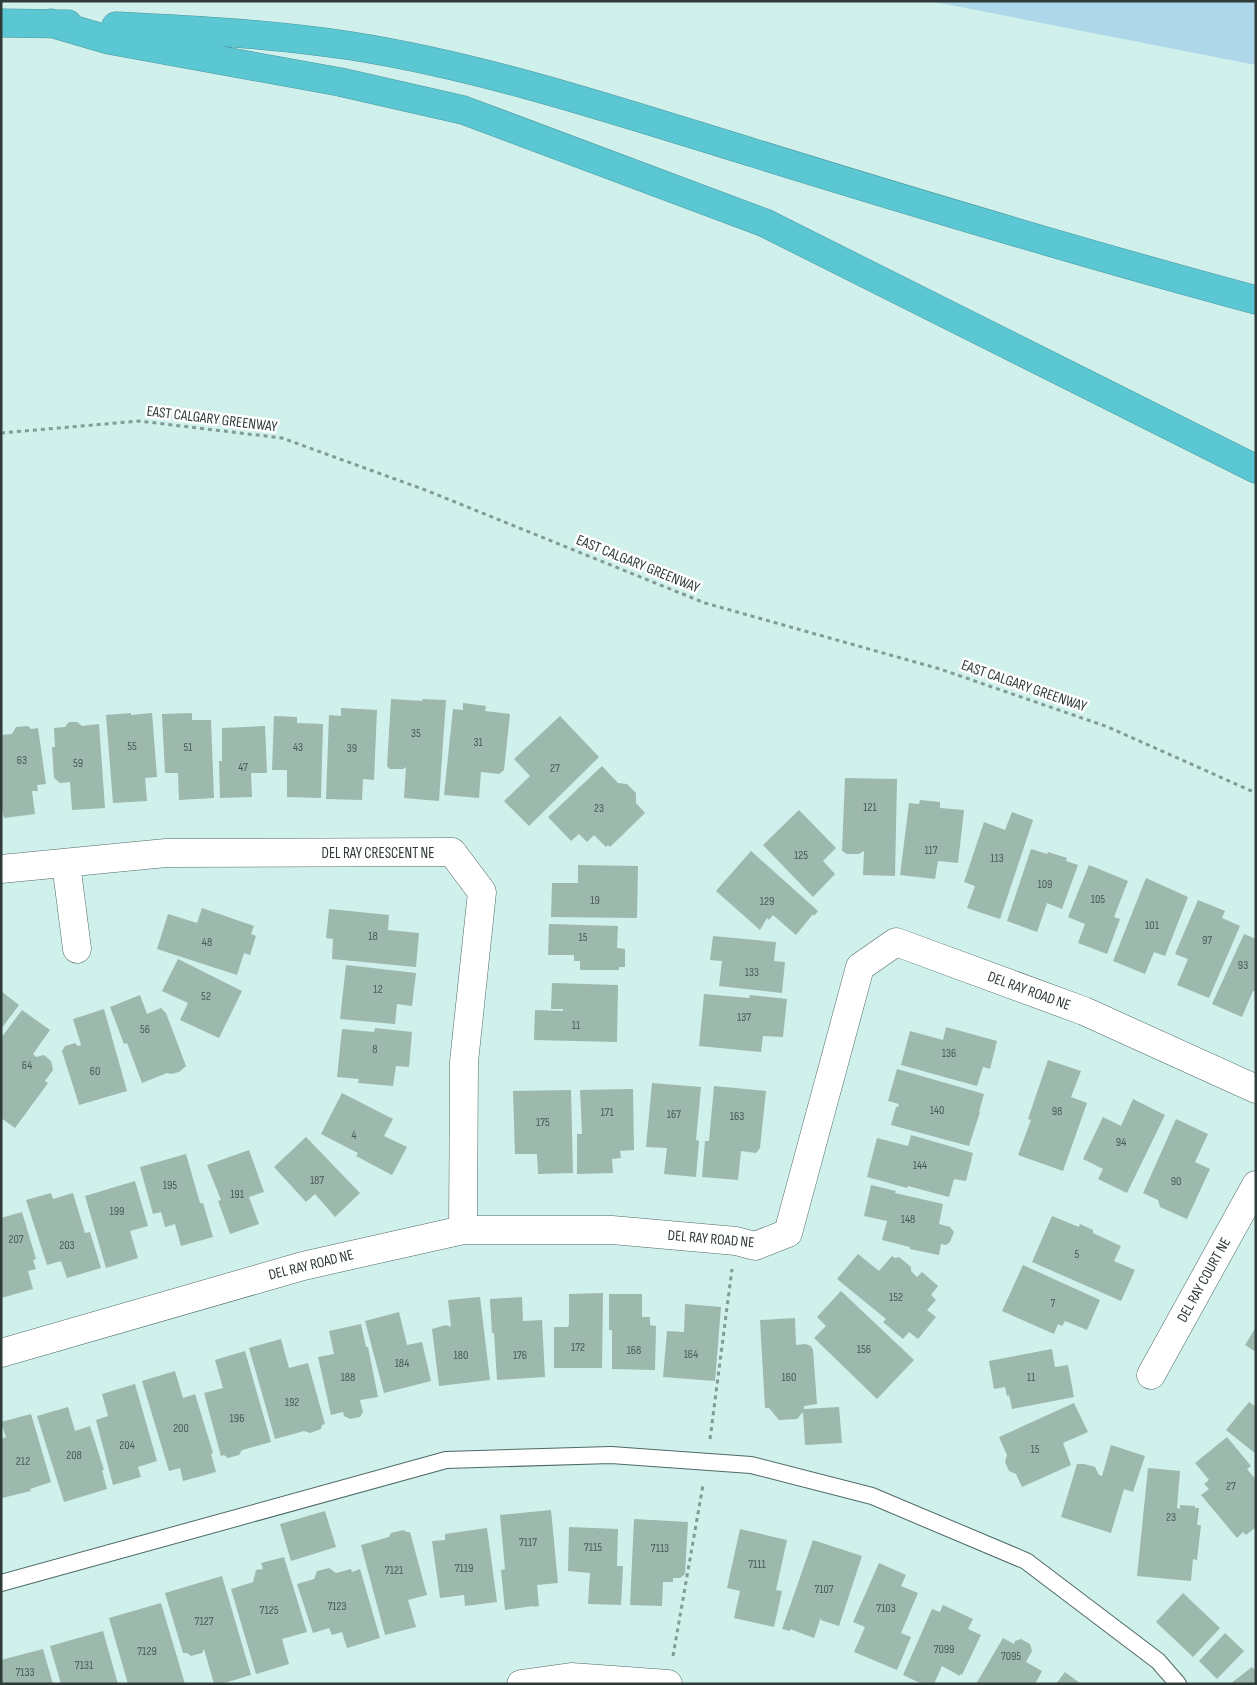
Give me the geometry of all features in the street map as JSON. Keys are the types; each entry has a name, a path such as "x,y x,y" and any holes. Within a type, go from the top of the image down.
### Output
{"highway":[{"path":"1,23 51,23 267,35 352,46 461,68 604,106 756,154 1100,257 1256,300"},
{"path":"51,23 109,40 340,82 463,110 766,223 1256,469"}],"street":[{"name":"DEL RAY CRESCENT NE","path":"1,869 166,853 452,852 482,892 464,1062 463,1230"},
{"path":"66,863 77,949"},
{"name":"DEL RAY ROAD NE","path":"1,1352 303,1266 463,1230 612,1230 736,1241 755,1246 788,1233 860,967 896,942 1084,1011 1256,1089"},
{"name":"DEL RAY COURT NE","path":"1151,1375 1256,1185"},
{"path":"521,1684 570,1677 668,1684"}],"lane":[{"path":"1,1582 446,1460 611,1455 751,1465 872,1496 1026,1561 1158,1661 1178,1684"}],"path":[{"name":"EAST CALGARY GREENWAY","path":"1,433 139,421 282,438 428,492 705,603 940,669 1108,727 1256,793"}],"water":[{"path":"930,1 1256,1 1256,65"}],"building":[{"path":"391,699 446,700 439,801 404,798 406,767 403,769 390,769 387,766"},
{"path":"463,703 486,706 485,711 510,714 504,770 499,774 481,772 479,798 444,795 453,709 463,710"},
{"path":"341,708 377,710 374,780 363,779 362,800 326,799 329,715 341,716"},
{"path":"131,713 131,715 152,713 157,777 145,778 147,801 113,803 106,715"},
{"path":"192,713 192,720 211,720 214,798 179,800 178,773 165,773 162,714"},
{"path":"274,716 297,717 297,723 323,724 321,798 287,797 287,770 272,770"},
{"path":"560,716 599,757 529,826 504,801 530,776 514,759"},
{"path":"69,722 77,722 82,726 99,724 105,808 72,810 70,782 60,783 54,778 52,747 55,747 54,728 65,727"},
{"path":"28,726 31,729 38,728 46,784 37,785 38,791 32,791 35,814 4,818 1,806 1,735 12,734 16,727"},
{"path":"265,726 267,773 251,773 252,797 220,798 219,761 222,761 222,728"},
{"path":"602,766 618,783 627,784 636,793 636,803 645,813 610,847 608,845 606,847 594,835 587,842 579,834 571,841 548,817"},
{"path":"845,778 897,779 895,876 863,875 864,851 859,854 847,854 842,851"},
{"path":"920,800 940,802 940,808 964,810 958,863 938,861 935,879 900,875 909,803 919,804"},
{"path":"799,810 836,848 823,861 835,874 813,897 763,845"},
{"path":"1012,812 1033,820 1000,919 967,908 975,886 964,882 984,822 1005,830"},
{"path":"1031,849 1067,858 1066,861 1078,865 1062,909 1047,903 1037,932 1007,921"},
{"path":"751,851 818,911 814,916 813,914 796,935 773,915 769,920 767,918 760,930 716,891"},
{"path":"578,865 638,866 637,918 551,917 552,883 578,883"},
{"path":"1089,865 1128,881 1114,917 1120,919 1107,954 1078,943 1085,924 1068,917"},
{"path":"1146,878 1188,897 1165,956 1154,952 1145,974 1113,961"},
{"path":"1198,900 1225,911 1222,918 1240,926 1209,998 1177,985 1188,959 1175,954"},
{"path":"202,908 254,926 251,934 256,936 250,955 244,953 237,975 157,949 168,914 197,923"},
{"path":"329,909 389,915 388,930 419,933 416,967 332,959 333,939 326,938"},
{"path":"549,924 618,926 617,948 625,949 625,967 619,967 619,970 580,970 580,961 574,961 574,955 548,955"},
{"path":"1244,934 1256,939 1256,992 1253,991 1242,1017 1212,1004"},
{"path":"713,936 776,942 774,961 785,962 782,993 719,986 722,961 710,960"},
{"path":"178,959 242,991 219,1038 180,1020 188,1003 162,991"},
{"path":"346,965 416,973 412,1006 397,1004 395,1024 340,1019"},
{"path":"552,983 618,985 617,1042 534,1040 535,1010 563,1011 563,1009 551,1009"},
{"path":"1,991 19,1005 1,1029"},
{"path":"704,994 749,998 750,995 787,999 783,1037 763,1036 761,1052 699,1046"},
{"path":"140,995 147,1014 161,1008 166,1013 186,1066 179,1072 167,1073 142,1083 127,1043 124,1044 110,1007"},
{"path":"104,1009 127,1091 79,1105 62,1051 65,1046 75,1043 78,1046 81,1045 73,1019"},
{"path":"22,1010 50,1030 33,1054 36,1057 44,1055 51,1061 53,1070 45,1081 48,1083 15,1128 1,1118 1,1038"},
{"path":"946,1027 997,1041 990,1069 983,1067 977,1086 901,1065 910,1031 943,1040"},
{"path":"375,1028 412,1032 409,1067 396,1066 393,1086 358,1083 359,1079 337,1077 342,1029 374,1032"},
{"path":"1048,1060 1081,1071 1071,1097 1087,1103 1063,1171 1018,1155 1031,1120 1028,1119"},
{"path":"897,1069 984,1094 969,1146 891,1125 896,1107 899,1104 888,1101"},
{"path":"652,1083 701,1087 696,1140 699,1141 696,1177 664,1174 667,1148 646,1147"},
{"path":"714,1086 766,1091 760,1148 756,1153 741,1151 738,1180 702,1177 705,1141 709,1141"},
{"path":"633,1089 634,1150 620,1151 621,1158 612,1159 613,1173 577,1174 577,1134 582,1134 580,1090"},
{"path":"571,1090 573,1173 538,1174 537,1154 515,1154 513,1091"},
{"path":"342,1093 393,1119 384,1136 407,1147 392,1175 356,1156 358,1153 321,1134"},
{"path":"1133,1099 1165,1115 1127,1193 1098,1179 1103,1169 1083,1159 1103,1117 1121,1126"},
{"path":"1176,1119 1208,1134 1195,1162 1210,1169 1187,1219 1160,1207 1158,1200 1143,1193"},
{"path":"911,1135 973,1153 966,1181 954,1179 949,1197 867,1177 877,1138 908,1146"},
{"path":"306,1137 360,1193 335,1217 315,1194 306,1202 274,1167"},
{"path":"249,1150 264,1192 249,1197 259,1224 230,1234 218,1201 221,1200 207,1165"},
{"path":"186,1154 200,1203 203,1203 213,1237 181,1246 175,1224 165,1227 161,1212 153,1214 140,1167"},
{"path":"135,1181 148,1226 130,1231 138,1258 106,1268 85,1196"},
{"path":"871,1185 896,1191 895,1193 943,1204 939,1224 950,1227 954,1232 950,1242 946,1245 941,1244 939,1255 910,1249 910,1247 882,1240 887,1221 864,1216"},
{"path":"51,1193 53,1199 73,1193 85,1233 90,1232 101,1268 67,1278 61,1261 47,1265 26,1200"},
{"path":"22,1212 36,1259 33,1260 36,1269 28,1271 33,1289 1,1298 1,1218"},
{"path":"1052,1216 1079,1227 1080,1224 1093,1230 1093,1233 1121,1246 1114,1261 1135,1270 1121,1301 1032,1262"},
{"path":"858,1254 879,1271 892,1256 895,1258 899,1257 911,1267 911,1271 917,1277 922,1272 938,1286 931,1295 936,1300 927,1310 936,1317 918,1339 909,1332 903,1339 883,1322 886,1319 837,1279"},
{"path":"1023,1265 1100,1300 1087,1330 1065,1321 1062,1326 1058,1324 1054,1334 1002,1311"},
{"path":"841,1291 914,1360 877,1399 814,1338 826,1326 817,1317"},
{"path":"603,1293 602,1368 554,1368 554,1327 568,1327 569,1294"},
{"path":"609,1294 642,1294 642,1317 650,1317 650,1325 656,1326 655,1370 612,1369 612,1330 609,1330"},
{"path":"480,1297 490,1380 439,1386 432,1329 446,1325 451,1327 448,1300"},
{"path":"522,1297 523,1321 542,1320 545,1377 497,1380 490,1299"},
{"path":"685,1304 721,1307 715,1381 663,1377 667,1331 684,1332"},
{"path":"399,1312 407,1345 422,1342 431,1381 384,1393 365,1321"},
{"path":"795,1318 796,1345 805,1344 811,1346 813,1350 817,1404 804,1406 804,1409 839,1407 842,1443 805,1445 803,1412 797,1419 779,1420 769,1408 765,1408 760,1320"},
{"path":"361,1324 366,1347 368,1347 378,1397 360,1400 363,1412 360,1417 350,1419 344,1416 343,1412 331,1415 318,1357 334,1354 329,1331"},
{"path":"1256,1327 1256,1352 1245,1345"},
{"path":"281,1339 289,1368 308,1363 325,1424 322,1425 321,1429 310,1433 304,1431 275,1439 249,1348"},
{"path":"1052,1349 1055,1367 1068,1365 1074,1397 1012,1409 1005,1387 994,1389 989,1361"},
{"path":"245,1351 271,1442 242,1450 239,1455 228,1458 224,1455 221,1456 204,1393 223,1388 215,1360"},
{"path":"175,1371 183,1398 195,1394 213,1453 211,1454 216,1472 183,1481 180,1468 169,1471 142,1381"},
{"path":"135,1384 157,1461 138,1467 141,1477 113,1485 96,1420 108,1416 102,1394"},
{"path":"1249,1402 1256,1407 1256,1454 1226,1430"},
{"path":"1074,1403 1088,1432 1063,1443 1071,1465 1022,1487 1016,1474 1009,1471 1005,1462 1007,1455 999,1437"},
{"path":"68,1407 75,1431 90,1426 104,1470 102,1470 107,1489 64,1502 37,1416"},
{"path":"31,1414 51,1482 30,1489 31,1491 2,1498 1,1439 6,1437 1,1422"},
{"path":"1227,1437 1251,1466 1247,1469 1256,1480 1256,1527 1246,1535 1243,1532 1237,1538 1201,1495 1209,1489 1204,1484 1209,1480 1195,1463"},
{"path":"1111,1445 1145,1456 1133,1492 1124,1489 1111,1533 1061,1517 1077,1464 1095,1467 1099,1475 1102,1476"},
{"path":"1148,1468 1180,1471 1177,1508 1180,1509 1180,1505 1199,1508 1197,1525 1201,1525 1197,1560 1193,1559 1191,1581 1137,1576"},
{"path":"551,1510 558,1583 537,1585 539,1606 505,1610 501,1570 505,1569 500,1515"},
{"path":"325,1511 336,1547 291,1561 280,1524"},
{"path":"634,1519 688,1522 685,1574 680,1578 673,1578 673,1582 663,1582 662,1606 630,1605"},
{"path":"569,1527 618,1529 617,1566 623,1566 621,1605 588,1604 590,1573 568,1571"},
{"path":"487,1528 497,1602 465,1606 464,1595 440,1598 432,1541 445,1540 445,1534"},
{"path":"740,1529 787,1540 776,1590 782,1591 774,1627 734,1618 740,1591 727,1588"},
{"path":"403,1530 410,1532 427,1595 408,1600 416,1627 385,1635 361,1545 389,1537 391,1533"},
{"path":"813,1540 862,1556 839,1626 821,1620 821,1617 814,1638 790,1629 790,1631 782,1629"},
{"path":"284,1557 307,1632 282,1639 289,1664 256,1674 231,1589 253,1582 256,1570 263,1569 261,1563"},
{"path":"879,1563 906,1575 901,1586 918,1593 901,1633 911,1637 897,1670 854,1652 865,1627 853,1622"},
{"path":"329,1568 336,1573 351,1569 352,1572 360,1569 380,1638 347,1648 342,1632 332,1635 329,1628 313,1633 297,1584 314,1579 317,1571"},
{"path":"222,1576 251,1675 221,1684 214,1684 204,1649 202,1653 191,1656 183,1653 165,1593"},
{"path":"1183,1593 1220,1628 1193,1657 1156,1622"},
{"path":"161,1603 185,1684 128,1684 109,1618"},
{"path":"943,1605 973,1619 968,1629 981,1635 962,1675 960,1674 960,1676 942,1666 934,1684 922,1684 903,1675 932,1609 940,1612"},
{"path":"103,1631 118,1684 61,1684 50,1646"},
{"path":"1225,1633 1244,1651 1217,1679 1199,1661"},
{"path":"1003,1638 1014,1644 1015,1641 1021,1639 1030,1644 1032,1651 1026,1662 1042,1671 1035,1684 976,1684"},
{"path":"43,1649 53,1684 1,1684 1,1660"},
{"path":"1252,1667 1256,1671 1256,1684 1230,1684"},
{"path":"1065,1672 1081,1684 1056,1684"}]}
